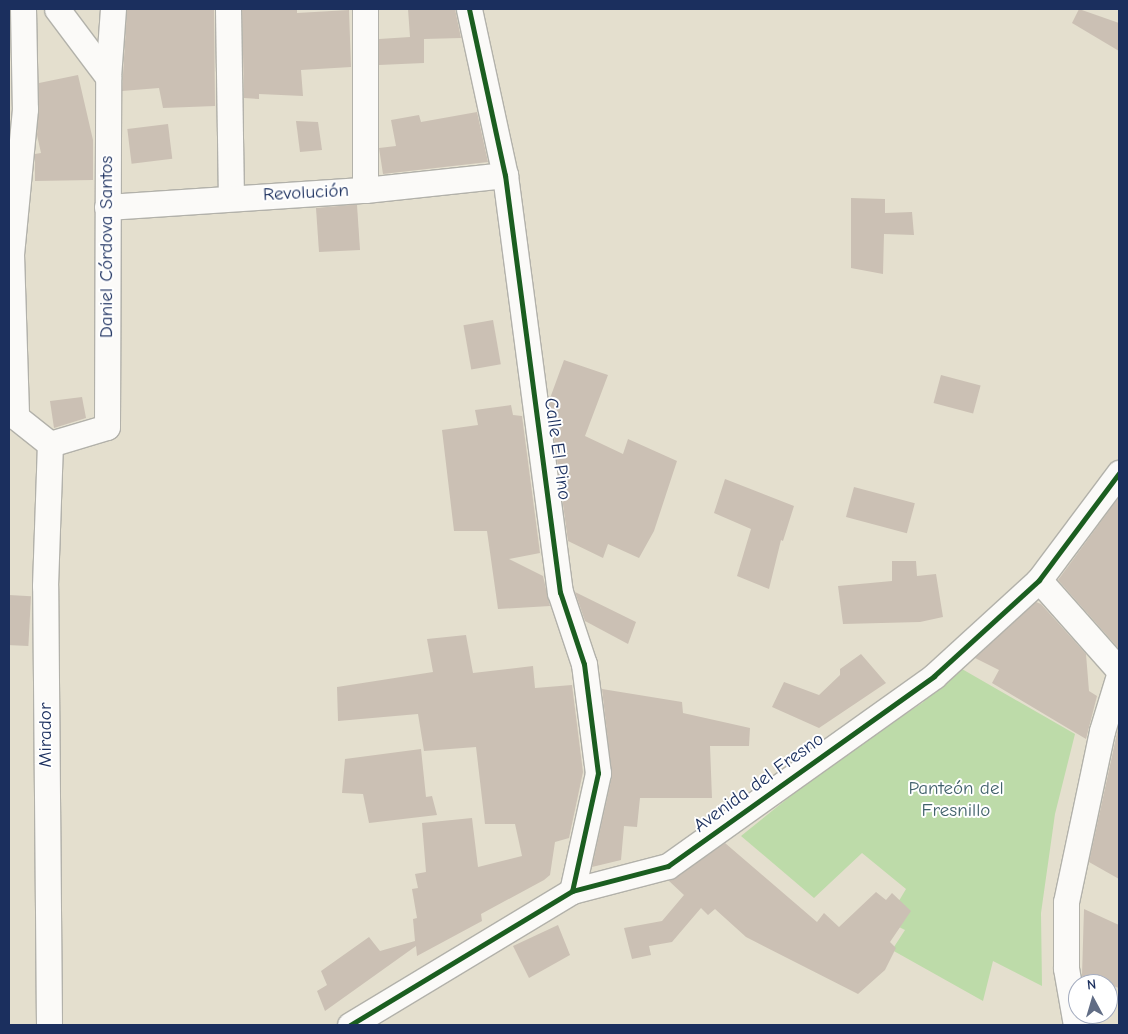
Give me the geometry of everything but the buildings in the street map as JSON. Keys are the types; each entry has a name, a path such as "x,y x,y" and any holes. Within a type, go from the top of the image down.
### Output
{"street":[{"path":"23,9 24,109 11,254 16,417 50,444"},
{"path":"57,9 108,76"},
{"name":"Daniel Córdova Santos","path":"50,444 107,427 108,76 113,9"},
{"path":"228,9 231,197"},
{"path":"365,9 365,190"},
{"name":"Calle El Pino","path":"469,9 505,176 560,592 584,664 598,773 572,891"},
{"name":"Revolución","path":"107,207 231,197 365,190 505,176"},
{"name":"Mirador","path":"49,1025 45,586 50,444"},
{"name":"Avenida del Fresno","path":"350,1025 572,891 668,866 934,676 1039,580 1119,473"},
{"path":"1039,580 1119,670"},
{"path":"1076,1025 1066,968 1066,902 1102,731 1119,675"}],"green space":[{"name":"Panteón del Fresnillo","path":"962,669 1075,734 1055,814 1041,913 1042,986 993,961 983,1001 892,950 905,930 887,921 906,889 862,853 814,898 741,836 833,762 922,703"}],"cycle path":[{"path":"469,9 505,175 560,592 584,664 598,773 572,891"},
{"path":"350,1025 572,891 668,866 934,676 1039,580 1119,473"}]}
